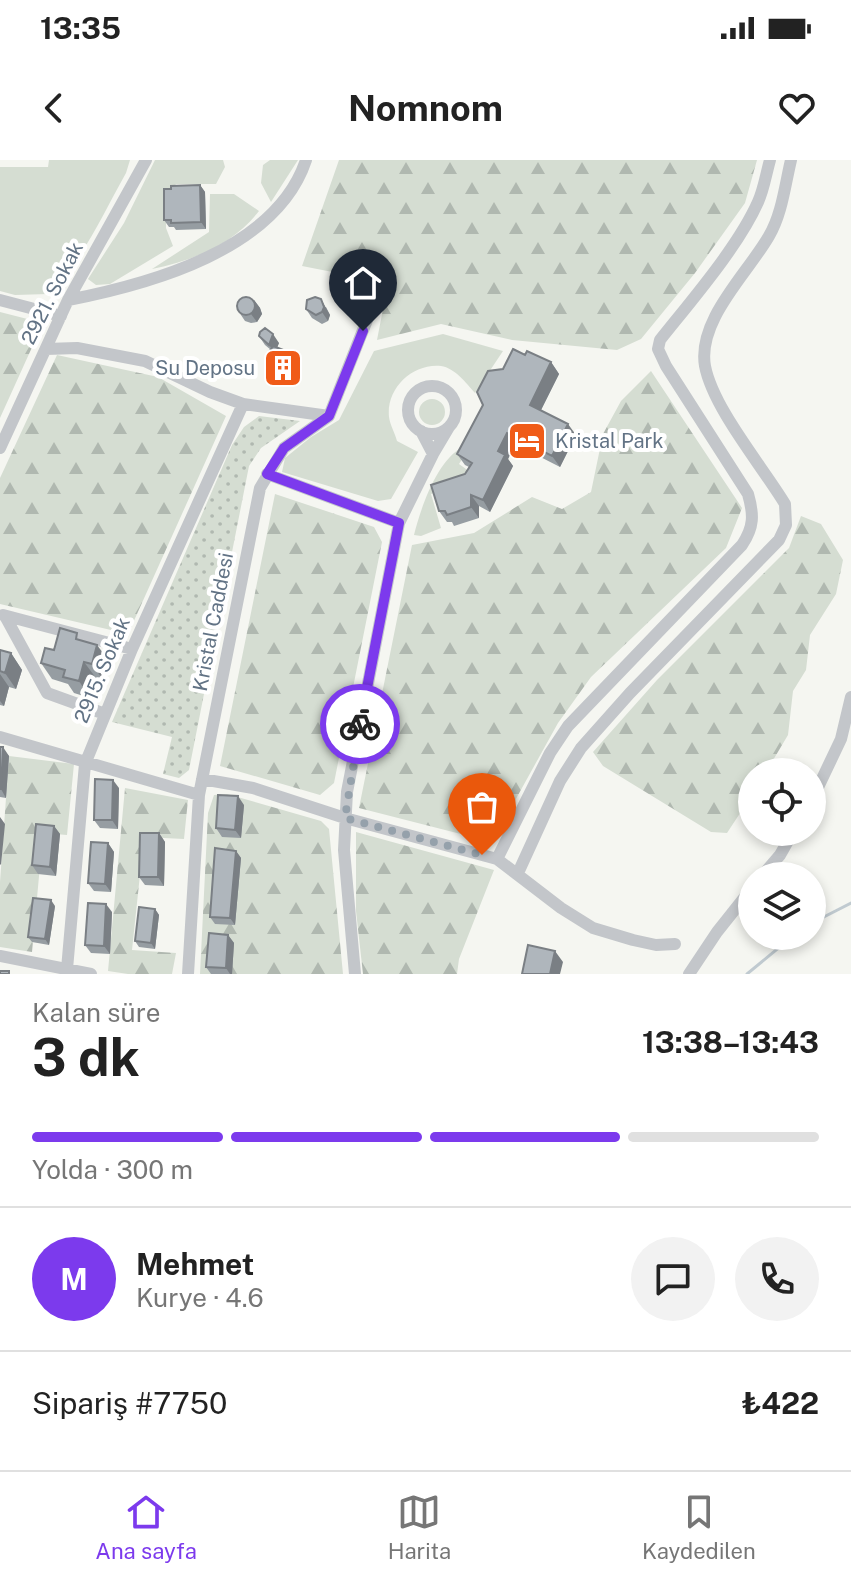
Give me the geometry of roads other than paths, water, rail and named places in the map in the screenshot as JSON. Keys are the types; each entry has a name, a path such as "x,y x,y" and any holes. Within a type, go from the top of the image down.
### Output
{"street":[{"name":"2921. Sokak","path":"0,448 68,300 146,160"},
{"path":"68,300 137,284 197,264 235,243 286,197 306,160"},
{"path":"497,859 550,753 568,726 742,545 752,527 748,494 658,349 660,340 747,225 760,198 770,160"},
{"path":"518,873 560,781 581,748 784,533 785,504 719,400 708,375 705,356 711,327 722,306 773,228 791,160"},
{"path":"0,300 61,316"},
{"path":"46,349 77,348 145,361 243,404 329,416 369,315"},
{"path":"355,974 344,850 350,778 399,523 450,426 455,410 450,395 436,387 428,387 415,393 408,406 411,421 421,431 433,454"},
{"name":"2915. Sokak","path":"67,969 85,764 132,649 243,404"},
{"name":"Kristal Caddesi","path":"188,974 199,795 260,488 284,448 329,416"},
{"path":"421,431 436,434 450,426"},
{"path":"267,474 399,523"},
{"path":"2,615 132,649"},
{"path":"2,615 47,693 105,714"},
{"path":"826,771 841,739 851,697"},
{"path":"0,737 199,795"},
{"path":"202,779 253,788 345,818 497,859 561,908 593,928 656,945 675,944"},
{"path":"689,974 738,906"},
{"path":"0,956 91,974"}],"waterway":[{"path":"826,916 851,903"},
{"path":"747,974 776,950"}],"place":[{"name":"Su Deposu","path":"283,368"},
{"name":"Kristal Park","path":"527,441"}]}
